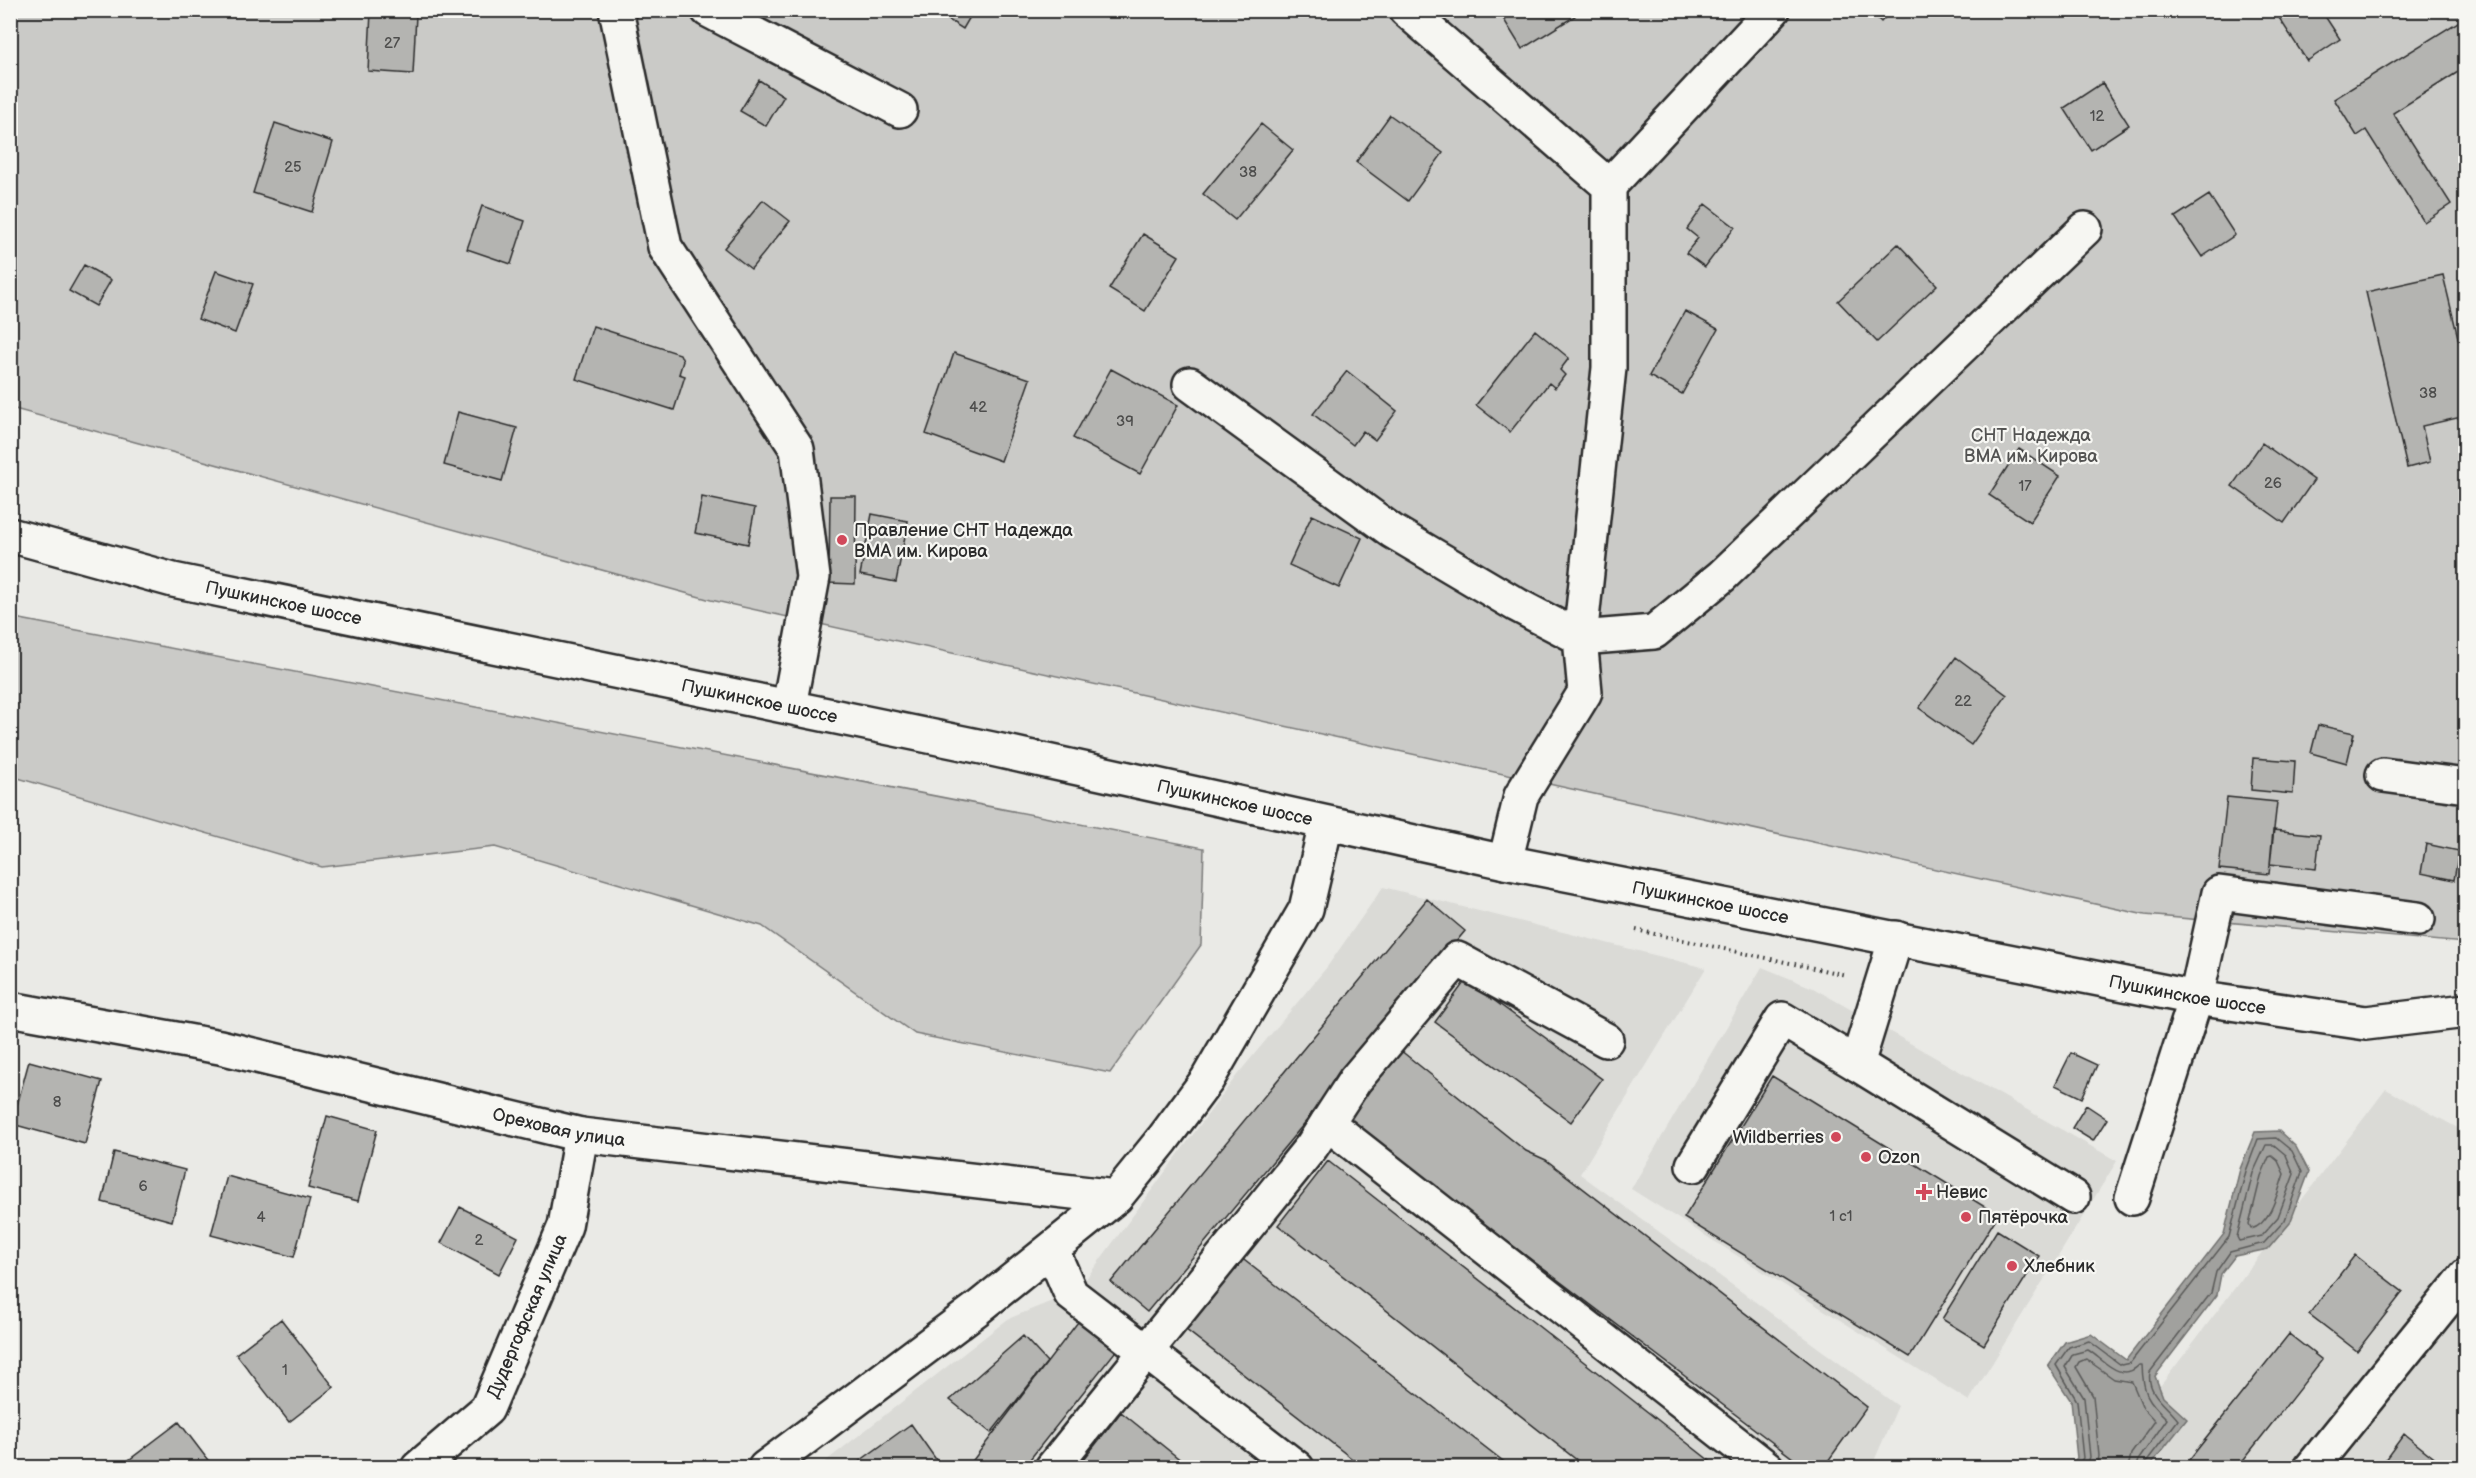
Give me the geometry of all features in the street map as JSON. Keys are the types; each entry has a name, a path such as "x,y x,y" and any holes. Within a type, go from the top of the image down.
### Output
{"street":[{"path":"616,10 665,247 797,449 813,577 789,706"},
{"path":"708,10 900,110"},
{"path":"1406,10 1609,186"},
{"path":"1505,862 1521,796 1585,692 1580,638 1610,368 1609,186 1773,10"},
{"path":"1190,384 1392,531 1517,605 1580,638 1654,632 1722,576 2085,229"},
{"name":"Пушкинское шоссе","path":"10,535 173,580 992,748 1505,862 2196,998 2366,1023 2466,1011"},
{"path":"2383,775 2466,786"},
{"path":"765,1467 1052,1251 1116,1197 1163,1139 1206,1080 1306,909 1326,824"},
{"path":"2132,1198 2196,998 2219,893 2418,919"},
{"path":"1857,1064 1896,938"},
{"path":"1052,1467 1312,1146 1355,1080 1457,959 1606,1040"},
{"name":"Ореховая улица","path":"10,1009 220,1047 581,1135 1116,1197"},
{"path":"1693,1166 1782,1020 2073,1197"},
{"path":"1327,1124 1767,1467"},
{"name":"Дудергофская улица","path":"418,1467 487,1409 565,1226 581,1135"},
{"path":"1052,1251 1071,1294 1297,1467"},
{"path":"2311,1467 2466,1276"}],"shaded area":[{"path":"1383,887 1706,968 1580,1174 1898,1406 1874,1461 1884,1467 817,1468 1008,1319 1077,1291 1237,1075 1327,967"},
{"path":"1762,967 1813,988 2117,1161 1969,1401 1631,1189"},
{"path":"2386,1089 2465,1132 2465,1467 2098,1468"}],"green space":[{"name":"СНТ Надежда ВМА им. Кирова","path":"10,11 2465,11 2465,943 2145,915 711,600 11,408"},
{"path":"10,617 1204,848 1201,945 1110,1073 915,1034 762,926 495,847 322,867 11,776"}],"water":[{"path":"2279,1131 2296,1147 2309,1172 2290,1223 2268,1249 2235,1256 2221,1274 2217,1295 2155,1376 2163,1397 2187,1419 2149,1467 2068,1467 2077,1458 2071,1401 2048,1366 2065,1342 2091,1334 2126,1360 2224,1234 2240,1169 2255,1132"}],"building":[{"path":"933,10 974,10 963,29"},
{"path":"1498,10 1572,10 1575,16 1522,49"},
{"path":"1869,10 1892,10 1881,22"},
{"path":"2274,10 2321,10 2340,39 2307,61"},
{"path":"371,12 416,15 413,74 368,71"},
{"path":"2466,17 2466,67 2393,113 2451,204 2424,222 2366,130 2357,136 2334,99"},
{"path":"759,80 784,96 766,126 740,111"},
{"path":"2102,83 2129,125 2091,150 2064,108"},
{"path":"1390,115 1443,153 1408,201 1356,162"},
{"path":"275,123 333,142 312,212 253,193"},
{"path":"1261,124 1293,150 1235,220 1203,194"},
{"path":"2209,195 2235,235 2202,257 2175,217"},
{"path":"763,200 790,221 751,269 724,248"},
{"path":"1705,204 1735,227 1705,267 1686,253 1698,238 1687,229"},
{"path":"482,206 525,221 511,264 467,249"},
{"path":"1143,234 1179,256 1145,311 1109,289"},
{"path":"1898,244 1937,285 1877,342 1838,301"},
{"path":"84,265 111,280 96,306 69,291"},
{"path":"216,271 253,284 235,333 198,319"},
{"path":"2443,275 2466,371 2466,416 2422,426 2430,462 2407,468 2366,292"},
{"path":"1685,311 1718,329 1682,394 1649,376"},
{"path":"593,326 680,354 683,361 679,374 685,376 674,410 576,379"},
{"path":"1535,330 1569,358 1560,370 1565,375 1555,388 1549,383 1510,432 1476,405"},
{"path":"954,353 1030,379 1001,461 926,434"},
{"path":"1111,369 1178,405 1140,474 1073,438"},
{"path":"1347,371 1397,411 1375,440 1363,431 1353,445 1313,414"},
{"path":"458,412 517,428 502,481 444,465"},
{"path":"2262,443 2314,480 2284,523 2232,486"},
{"path":"2019,449 2060,476 2030,522 1989,495"},
{"name":"Правление СНТ Надежда ВМА им. Кирова","path":"830,496 856,496 855,584 829,583"},
{"path":"702,497 755,508 748,544 695,533"},
{"path":"872,514 908,521 896,582 860,575"},
{"path":"1312,515 1362,538 1339,588 1289,565"},
{"path":"1956,657 2007,695 1971,745 1919,708"},
{"path":"2318,725 2354,733 2347,763 2311,753"},
{"path":"2253,758 2295,761 2293,794 2251,790"},
{"path":"2227,797 2277,802 2269,874 2219,869"},
{"path":"2273,830 2320,835 2316,869 2270,864"},
{"path":"2426,844 2459,851 2454,880 2421,873"},
{"path":"1427,899 1465,931 1147,1312 1111,1282"},
{"path":"1466,980 1602,1079 1571,1122 1435,1022"},
{"path":"1400,1050 1526,1151 1546,1160 1867,1407 1823,1468 1806,1468 1347,1120"},
{"path":"2071,1053 2097,1065 2082,1098 2055,1085"},
{"path":"29,1061 102,1081 85,1144 12,1124"},
{"path":"1772,1076 1998,1215 1910,1357 1684,1218"},
{"path":"2086,1105 2107,1119 2093,1141 2072,1128"},
{"path":"327,1116 377,1130 358,1201 308,1188"},
{"path":"114,1152 185,1170 172,1221 102,1202"},
{"path":"1328,1161 1719,1468 1587,1468 1278,1225"},
{"path":"227,1176 310,1199 294,1257 211,1235"},
{"path":"460,1207 518,1237 499,1274 441,1243"},
{"path":"1997,1230 2039,1256 1984,1345 1942,1319"},
{"path":"2355,1255 2403,1292 2357,1351 2309,1314"},
{"path":"1240,1257 1512,1468 1364,1468 1185,1329"},
{"path":"1084,1314 1123,1342 1023,1468 967,1468"},
{"path":"281,1319 334,1387 289,1422 236,1354"},
{"path":"2289,1334 2322,1360 2237,1468 2199,1468 2189,1460"},
{"path":"1023,1336 1047,1362 991,1433 950,1400"},
{"path":"1121,1412 1188,1466 1187,1468 1077,1468"},
{"path":"179,1422 214,1468 135,1468 129,1460"},
{"path":"911,1424 942,1468 850,1468"},
{"path":"2404,1434 2438,1461 2434,1468 2379,1468"}],"place":[{"name":"Правление СНТ Надежда ВМА им. Кирова","path":"842,540"},
{"name":"Wildberries","path":"1836,1137"},
{"name":"Ozon","path":"1866,1157"},
{"name":"Невис","path":"1924,1192"},
{"name":"Пятёрочка","path":"1966,1217"},
{"name":"Хлебник","path":"2012,1266"}]}
